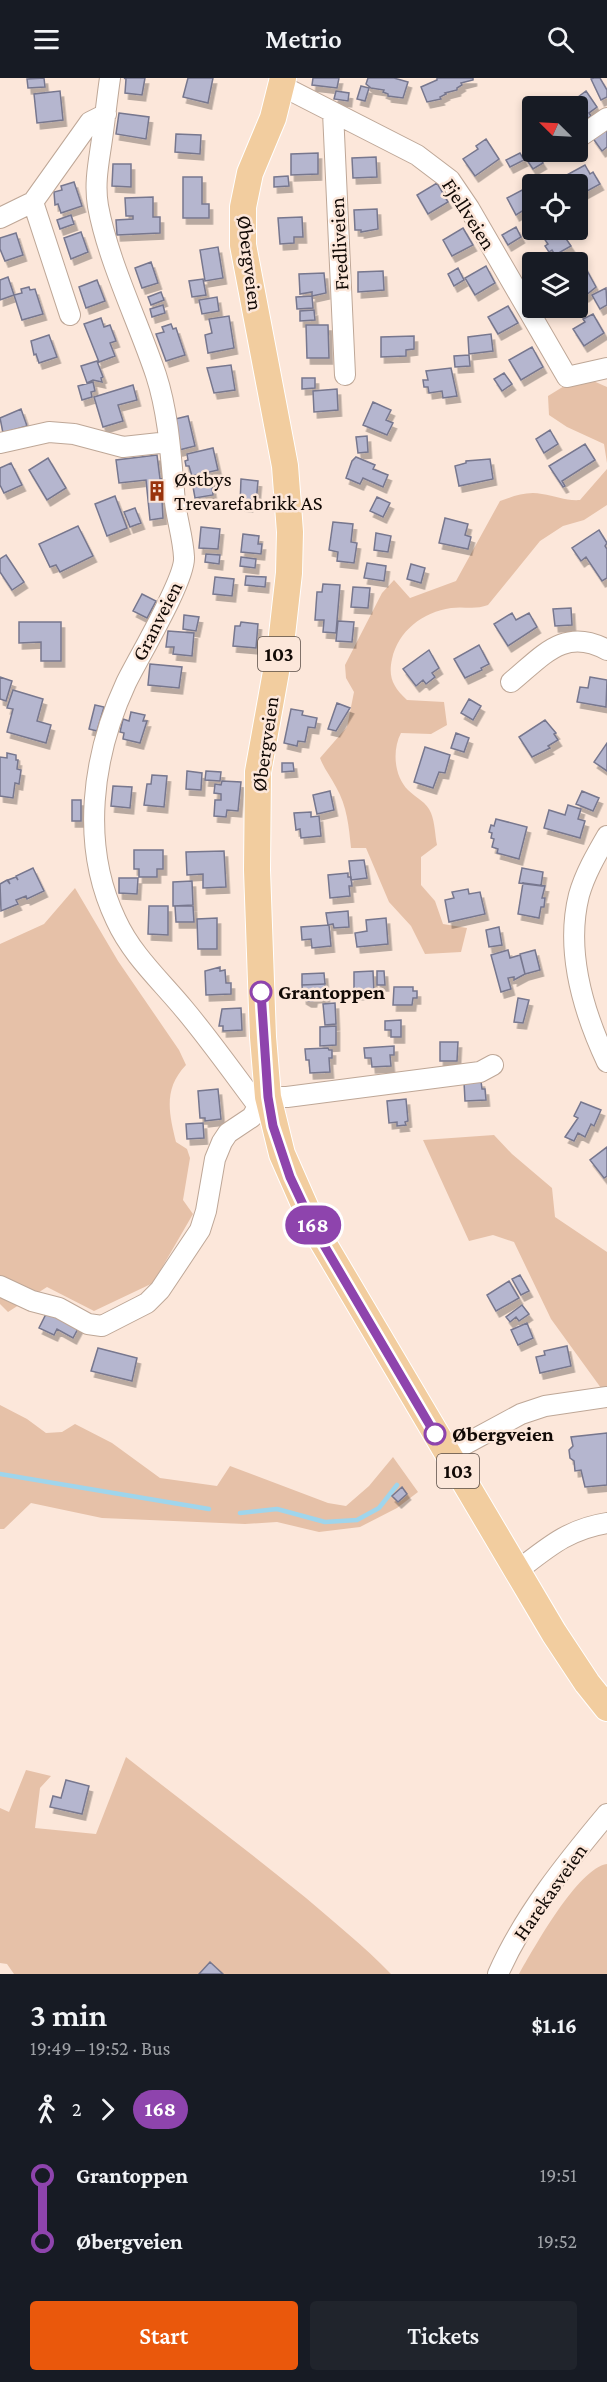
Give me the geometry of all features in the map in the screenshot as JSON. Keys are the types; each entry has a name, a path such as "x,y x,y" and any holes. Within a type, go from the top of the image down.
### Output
{"main road":[{"name":"Øbergveien","path":"283,82 273,118 250,173 243,207 243,245 285,466 290,532 288,590 281,644 260,754 256,796 265,1105 290,1177 315,1230 554,1633 587,1683 607,1708"}],"street":[{"name":"Granveien","path":"110,78 97,180 98,206 109,245 156,377 169,442 184,564 128,678 108,727 100,755 95,792 96,848 105,895 116,922 156,980 182,1007 265,1105"},
{"name":"Fjellveien","path":"283,82 333,112 417,155 450,180 469,208 567,377 607,368"},
{"name":"Fredliveien","path":"333,112 345,375"},
{"path":"0,218 33,202 90,122 106,114"},
{"path":"588,131 607,118"},
{"path":"33,202 70,315"},
{"path":"0,443 49,432 80,435 123,447 169,442"},
{"path":"511,682 550,650 569,641 582,640 607,650"},
{"path":"607,836 584,880 574,933 575,956 583,998 607,1062"},
{"path":"0,1286 32,1302 59,1308 88,1324 102,1326 147,1303 160,1290 200,1230 206,1211 215,1159 222,1142 228,1133 265,1105 287,1097 480,1072 494,1065"},
{"path":"447,1454 529,1411 545,1406 607,1397"},
{"path":"517,1571 567,1535 607,1523"},
{"name":"Harekasveien","path":"498,1974 534,1909 572,1856 607,1814"}],"shaded area":[{"path":"574,380 591,380 607,387 607,463 604,444 567,427 549,415 548,396"},
{"path":"607,469 607,505 584,520 563,526 540,541 488,605 451,608 431,614 413,624 395,649 391,676 402,695 407,700 444,702 447,725 431,734 401,733 396,747 396,763 403,784 427,806 433,821 437,845 421,857 421,885 435,901 443,924 467,928 461,952 425,954 411,926 389,902 366,848 351,848 343,802 320,758 347,727 354,692 346,678 345,665 382,593 394,580 410,598 456,581 500,501 531,493 580,500"},
{"path":"75,888 118,961 179,1050 186,1065 174,1083 170,1111 176,1142 187,1149 190,1158 183,1200 193,1214 153,1283 94,1311 47,1287 8,1312 0,1304 0,944 44,924"},
{"path":"494,1135 512,1154 552,1188 555,1217 607,1252 607,1387 601,1388 551,1319 514,1242 493,1235 469,1241 423,1140"},
{"path":"0,1405 27,1419 46,1433 62,1432 75,1424 112,1443 160,1478 217,1486 230,1466 328,1503 346,1506 369,1486 393,1457 418,1492 397,1508 360,1527 319,1532 277,1522 245,1524 102,1518 31,1503 4,1529 0,1529"},
{"path":"126,1757 306,1898 391,1974 14,1974 7,1964 0,1963 0,1808 9,1812 26,1770 51,1776 40,1788 35,1828 96,1834"},
{"path":"607,1864 607,1974 519,1974 570,1894 583,1879"}],"building":[{"path":"44,78 45,87 28,88 27,79"},
{"path":"124,78 145,78 142,95 125,93 126,79"},
{"path":"188,78 213,78 208,103 183,97"},
{"path":"313,78 339,78 337,88 312,85"},
{"path":"368,78 394,78 408,82 403,98 388,96 383,92 384,90 371,88 366,84"},
{"path":"437,78 473,78 473,80 461,83 462,85 457,90 445,93 440,97 441,99 427,102 421,87"},
{"path":"600,78 607,90 607,97 601,100 591,79"},
{"path":"361,86 369,88 365,101 357,99"},
{"path":"60,91 63,120 37,123 34,94"},
{"path":"336,91 349,93 348,101 334,99"},
{"path":"586,91 597,107 589,113 591,116 588,118 588,96 579,96"},
{"path":"119,113 149,117 146,139 116,134"},
{"path":"607,130 607,147 602,151 592,137"},
{"path":"176,134 201,135 200,154 175,152"},
{"path":"486,139 499,159 475,176 463,159 478,149 476,146"},
{"path":"318,153 318,174 291,175 291,154"},
{"path":"520,153 522,156 522,161 510,167 506,160"},
{"path":"376,157 377,177 353,178 352,158"},
{"path":"528,162 542,162 543,163 533,169"},
{"path":"113,164 131,164 131,187 112,186"},
{"path":"585,165 590,174 593,172 600,184 588,191 588,174 569,174"},
{"path":"288,176 289,186 274,187 274,177"},
{"path":"183,177 202,177 202,204 209,204 209,218 183,218"},
{"path":"74,182 82,206 61,213 58,204 55,205 54,192 62,190 61,186"},
{"path":"437,183 448,202 428,214 417,195"},
{"path":"522,190 522,211 516,215 507,198"},
{"path":"153,197 153,217 160,217 160,233 117,235 116,220 133,219 133,216 126,216 125,198"},
{"path":"377,209 378,229 361,232 361,230 355,230 354,210"},
{"path":"71,215 74,224 60,229 57,220"},
{"path":"302,217 303,237 294,237 294,243 280,244 278,218"},
{"path":"516,227 521,237 508,245 502,235"},
{"path":"463,228 473,245 452,256 443,240"},
{"path":"81,232 88,252 71,259 64,238"},
{"path":"16,233 23,255 5,261 0,249 0,238"},
{"path":"545,240 567,240 571,246 560,252 552,250 549,252 545,246 548,244"},
{"path":"218,247 223,278 205,281 200,250"},
{"path":"151,262 158,283 142,288 135,268"},
{"path":"486,266 495,283 475,295 465,278"},
{"path":"458,268 464,280 454,286 448,274"},
{"path":"383,271 384,290 358,292 358,272"},
{"path":"588,272 596,287 588,294"},
{"path":"324,273 326,293 312,296 312,292 300,294 299,274"},
{"path":"8,277 14,295 0,300 0,280"},
{"path":"203,279 206,295 192,297 189,281"},
{"path":"97,280 105,301 86,308 79,287"},
{"path":"29,287 30,290 35,289 43,314 22,320 14,295 22,293 21,289"},
{"path":"606,288 607,305 600,309 592,295"},
{"path":"161,292 164,300 151,305 148,297"},
{"path":"312,296 313,308 297,309 296,297"},
{"path":"217,297 219,311 202,314 199,300"},
{"path":"163,305 165,313 152,317 150,309"},
{"path":"508,306 518,323 498,334 488,317"},
{"path":"314,310 315,320 300,321 300,311"},
{"path":"593,314 604,333 584,346 573,329 585,322 583,319"},
{"path":"229,316 234,348 208,353 205,335 212,333 209,319"},
{"path":"101,318 104,327 110,325 116,341 110,343 115,356 99,362 84,324"},
{"path":"171,324 173,329 176,328 185,355 166,361 156,334 164,332 162,327"},
{"path":"306,325 328,325 329,358 307,358"},
{"path":"491,334 493,351 469,354 468,337"},
{"path":"49,335 57,357 39,363 36,354 34,355 31,341"},
{"path":"414,336 414,349 406,350 406,356 381,357 381,337"},
{"path":"532,347 543,367 521,380 509,360"},
{"path":"469,355 470,366 455,367 454,356"},
{"path":"97,361 103,377 102,382 93,380 87,383 81,366"},
{"path":"231,365 235,390 214,393 207,368"},
{"path":"451,368 457,396 443,398 442,391 429,393 428,387 424,387 423,380 428,380 426,371"},
{"path":"504,373 512,384 502,391 494,379"},
{"path":"302,378 315,378 315,388 302,389"},
{"path":"93,382 95,391 91,392 92,397 82,400 78,386"},
{"path":"133,385 137,400 118,405 123,421 103,427 94,397"},
{"path":"337,389 338,410 314,412 313,391"},
{"path":"373,402 391,410 386,420 393,423 387,435 363,425"},
{"path":"21,409 27,426 3,433 0,418"},
{"path":"188,416 195,446 179,450 171,420"},
{"path":"550,430 558,444 544,453 536,439"},
{"path":"367,436 368,452 358,453 356,437"},
{"path":"585,444 595,460 562,481 565,486 563,487 549,466"},
{"path":"213,448 218,470 192,476 189,466 186,466 187,454"},
{"name":"Østbys Trevarefabrikk AS","path":"157,455 160,479 166,478 168,499 162,500 163,518 150,520 146,480 119,483 116,460"},
{"path":"356,457 375,465 373,469 388,475 383,487 363,478 360,484 346,478 352,461"},
{"path":"48,458 66,488 47,500 29,470"},
{"path":"490,459 493,479 459,486 455,466 466,463 466,461"},
{"path":"11,463 22,485 4,493 0,485 0,468"},
{"path":"211,478 213,495 195,498 192,481"},
{"path":"241,479 258,481 256,503 249,502 249,506 240,505"},
{"path":"115,496 127,528 107,536 95,504"},
{"path":"377,497 390,503 383,517 370,511"},
{"path":"135,508 141,523 130,527 124,512"},
{"path":"445,518 468,524 465,535 471,537 468,549 439,543"},
{"path":"333,522 353,524 351,542 357,543 354,563 337,561 338,552 329,550"},
{"path":"78,526 93,556 60,572 56,565 50,567 39,544"},
{"path":"201,527 220,529 218,549 199,548"},
{"path":"599,530 607,543 605,546 607,549 607,578 602,581 586,557 581,561 572,548"},
{"path":"376,533 391,536 388,552 374,550"},
{"path":"243,534 259,536 258,544 262,544 261,554 241,552"},
{"path":"206,554 220,555 219,564 205,562"},
{"path":"6,555 24,582 12,590 0,572 0,559"},
{"path":"241,557 256,559 255,568 240,566"},
{"path":"367,563 386,566 384,581 364,578"},
{"path":"411,564 425,568 421,583 407,579"},
{"path":"246,576 266,577 265,587 245,585"},
{"path":"215,577 234,579 232,596 213,594"},
{"path":"323,584 340,585 336,633 323,632 324,620 315,620 317,592 322,592"},
{"path":"353,587 370,588 368,608 351,607"},
{"path":"142,594 156,601 147,618 133,611"},
{"path":"571,608 572,625 555,626 553,609"},
{"path":"512,613 516,620 529,613 537,627 508,646 494,624"},
{"path":"184,615 199,617 196,631 183,629"},
{"path":"338,621 354,622 352,642 336,641"},
{"path":"19,622 61,622 61,661 41,661 41,642 19,643"},
{"path":"241,622 258,624 256,648 233,646 235,626 240,626"},
{"path":"168,631 194,633 192,656 173,654 174,647 166,647"},
{"path":"479,645 489,664 465,678 454,659"},
{"path":"429,650 439,668 432,673 435,677 426,684 423,680 416,686 403,669"},
{"path":"150,664 182,667 179,688 148,685"},
{"path":"0,677 12,681 6,701 0,699"},
{"path":"590,677 607,680 606,707 577,702 580,687 588,688"},
{"path":"13,690 43,699 37,721 51,725 46,743 7,732 13,709 7,708"},
{"path":"469,699 481,706 473,720 461,713"},
{"path":"337,703 350,708 336,731 328,729"},
{"path":"95,705 104,707 97,731 89,729"},
{"path":"291,709 303,711 302,715 317,718 315,728 308,727 305,742 298,741 297,746 284,743"},
{"path":"131,712 145,715 143,721 147,721 140,743 123,739 124,733 120,732 123,719 129,721"},
{"path":"545,720 556,733 554,734 558,740 548,746 550,748 532,757 519,737"},
{"path":"456,733 469,738 464,752 451,748"},
{"path":"607,743 607,771 594,762"},
{"path":"425,747 450,755 445,773 439,772 433,788 414,782"},
{"path":"7,753 16,755 17,769 21,770 19,784 15,783 13,798 0,796 0,757 7,758"},
{"path":"282,763 293,763 294,771 282,772"},
{"path":"187,771 202,773 201,790 186,789"},
{"path":"206,771 221,772 220,781 205,780"},
{"path":"152,775 167,776 164,807 144,805 147,784 151,784"},
{"path":"222,781 241,782 238,811 227,810 226,817 214,816 215,800 221,800 221,794 214,793 215,784 221,785"},
{"path":"113,786 132,787 130,808 111,806"},
{"path":"330,791 334,810 317,814 313,795"},
{"path":"582,791 599,798 593,811 576,804"},
{"path":"72,800 81,800 81,821 72,821"},
{"path":"568,805 581,809 578,819 585,821 580,838 544,828 549,810 565,815"},
{"path":"311,812 311,817 319,816 321,836 301,838 300,829 296,830 294,813"},
{"path":"496,819 527,827 519,859 497,853 498,849 492,847 494,839 491,838 492,833 489,832"},
{"path":"134,850 163,850 163,869 157,869 157,877 139,877 139,869 134,869"},
{"path":"224,851 226,887 203,888 203,874 187,875 186,852"},
{"path":"364,860 367,878 351,880 349,861"},
{"path":"33,868 44,891 27,899 26,896 16,900 18,904 1,911 0,884 7,880 10,884 8,880 16,877 18,880 16,876"},
{"path":"522,868 543,872 541,886 519,883"},
{"path":"348,873 352,886 349,886 350,896 330,898 328,875"},
{"path":"119,878 138,878 137,894 119,893"},
{"path":"192,881 193,905 173,906 173,882"},
{"path":"523,883 545,886 542,898 545,898 544,907 541,907 539,918 518,914"},
{"path":"468,889 469,894 480,892 485,914 449,922 445,900 454,898 452,892"},
{"path":"149,906 168,906 168,935 148,934"},
{"path":"175,906 193,906 194,922 176,922"},
{"path":"348,911 349,927 334,928 333,924 328,925 326,913"},
{"path":"217,918 217,949 198,949 197,919"},
{"path":"386,918 388,944 357,947 355,933 367,931 366,920"},
{"path":"329,925 331,946 312,948 311,939 302,940 301,927"},
{"path":"499,927 502,945 489,947 486,930"},
{"path":"508,950 510,958 520,955 525,974 514,980 514,977 508,978 511,989 501,992 491,955"},
{"path":"535,950 540,970 525,974 520,954"},
{"path":"220,967 220,971 225,970 226,983 231,983 231,994 206,995 205,971"},
{"path":"373,971 374,993 354,994 354,972"},
{"path":"377,971 384,971 385,985 377,985"},
{"path":"324,973 325,984 302,985 302,974"},
{"path":"325,984 326,996 314,997 313,1001 303,998 302,985"},
{"path":"394,987 413,987 413,991 417,991 417,998 413,998 412,1005 393,1005"},
{"path":"518,998 529,1000 523,1023 514,1022"},
{"path":"335,1003 336,1024 325,1025 323,1004"},
{"path":"241,1008 242,1030 223,1031 223,1026 219,1026 222,1009"},
{"path":"401,1020 401,1037 391,1037 391,1030 385,1030 385,1021"},
{"path":"336,1026 336,1045 320,1046 320,1027"},
{"path":"440,1042 458,1042 457,1061 440,1061"},
{"path":"394,1046 394,1055 390,1055 391,1066 372,1067 371,1058 365,1058 364,1048"},
{"path":"328,1048 332,1050 332,1058 329,1058 330,1072 310,1073 305,1049"},
{"path":"481,1081 482,1089 485,1089 486,1100 465,1101 464,1082"},
{"path":"218,1089 221,1119 205,1121 205,1118 200,1118 198,1091"},
{"path":"406,1099 408,1121 405,1122 406,1125 397,1126 397,1122 389,1123 387,1101"},
{"path":"581,1102 601,1110 594,1126 591,1124 585,1137 578,1133 574,1141 565,1137 578,1118 574,1116"},
{"path":"203,1123 204,1138 187,1139 186,1124"},
{"path":"607,1147 607,1176 604,1178 590,1160"},
{"path":"520,1275 529,1291 521,1295 512,1279"},
{"path":"509,1281 519,1298 496,1311 487,1295"},
{"path":"522,1305 529,1314 519,1321 516,1317 510,1322 506,1317"},
{"path":"49,1308 81,1323 73,1338 57,1329 54,1335 39,1328"},
{"path":"527,1323 533,1338 518,1345 511,1330"},
{"path":"567,1346 571,1366 540,1373 536,1357 545,1355 544,1351"},
{"path":"98,1348 137,1358 132,1381 91,1371"},
{"path":"607,1433 607,1485 585,1487 581,1470 575,1471 574,1461 570,1458 569,1450 573,1446 571,1437"},
{"path":"402,1487 407,1494 398,1502 392,1496"},
{"path":"66,1780 89,1786 82,1814 50,1807 53,1796 61,1798"},
{"path":"210,1962 223,1974 199,1974"}],"waterway":[{"path":"0,1474 209,1509"},
{"path":"240,1513 277,1509 325,1522 357,1520 379,1508 397,1485"}],"bus line":[{"name":"168","path":"261,992 268,1097 273,1126 290,1177 315,1230 435,1434"}],"place":[{"name":"Østbys Trevarefabrikk AS","path":"157,491"},
{"name":"Grantoppen","path":"261,992"},
{"name":"Øbergveien","path":"435,1434"}]}
